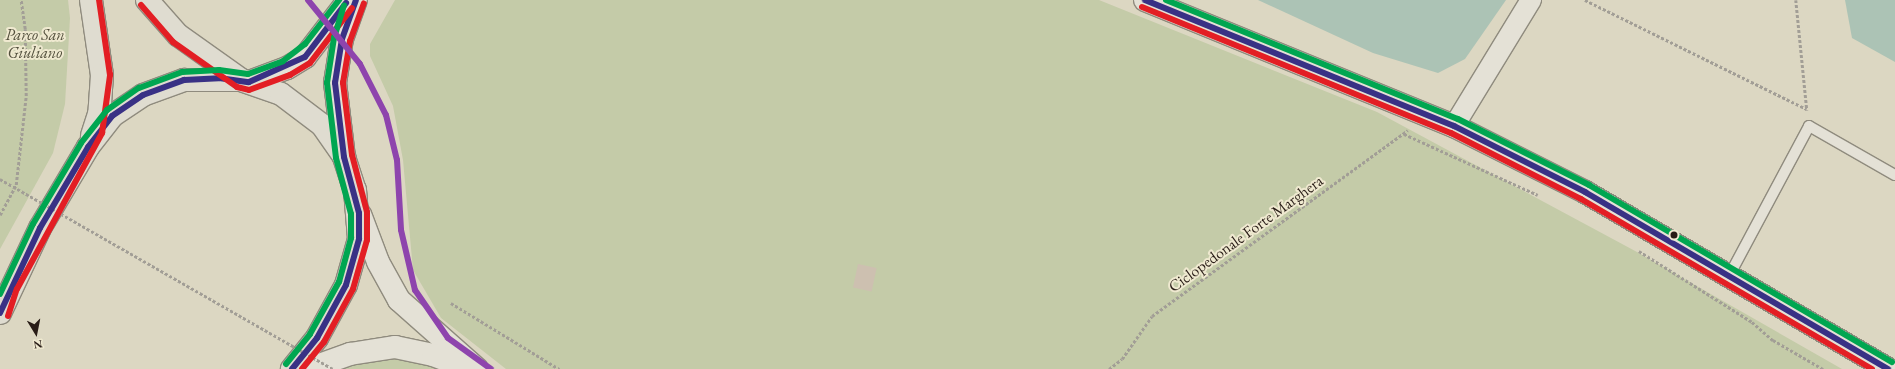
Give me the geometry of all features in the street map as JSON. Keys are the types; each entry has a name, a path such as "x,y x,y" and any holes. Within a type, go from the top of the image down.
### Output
{"main road":[{"path":"88,147 102,92 100,54 91,0"},
{"path":"147,0 178,35 245,81 281,94 307,112 322,125 344,157 359,213 354,261 346,286 317,338 292,369"},
{"path":"0,313 40,228 88,147 112,116 143,94 184,80 245,81"}],"street":[{"path":"245,81 287,68 305,57 349,0"},
{"path":"344,157 335,83 342,39 356,0"},
{"path":"1145,0 1454,126 1585,192 1888,369"},
{"path":"1454,126 1531,0"},
{"path":"359,213 378,262 399,300 477,369"},
{"path":"308,369 365,350 395,347 433,355 469,369"}],"lane":[{"path":"1729,276 1809,126 1895,175"}],"path":[{"path":"0,215 16,185 26,96 25,29 21,0"},
{"path":"1585,0 1807,109"},
{"path":"1796,0 1809,126"},
{"name":"Ciclopedonale Forte Marghera","path":"1109,369 1122,360 1152,316 1409,129"},
{"path":"1404,134 1546,199"},
{"path":"0,179 333,369"},
{"path":"1635,249 1752,322 1773,340 1823,369"},
{"path":"451,303 558,369"}],"green space":[{"name":"Parco San Giuliano","path":"0,0 68,0 70,18 65,104 53,153 0,249"},
{"path":"395,0 1099,0 1377,112 1637,252 1842,369 506,369 441,318 413,270 403,160 393,106 370,56 370,44"},
{"path":"388,355 455,369 344,369"}],"shaded area":[{"path":"1258,0 1506,0 1465,59 1438,73 1373,53"},
{"path":"1845,0 1895,0 1895,62 1852,38"}],"building":[{"path":"858,264 877,268 872,291 853,287"}],"transit line":[{"path":"8,316 17,289 102,133 110,75 99,0"},
{"path":"308,0 360,64 386,115 397,160 401,230 415,290 448,338 491,369"},
{"path":"0,294 33,224 81,143 107,110 139,88 182,72 219,70 248,74 283,61 305,44 339,0"},
{"path":"292,369 317,338 346,285 359,239 359,213 344,157 335,83 342,39 356,0"},
{"path":"1145,0 1454,126 1585,192 1888,369"},
{"path":"1166,0 1458,119 1589,185 1892,362"},
{"path":"249,82 305,57 346,3"},
{"path":"302,369 324,342 353,289 367,240 367,212 352,155 343,83 350,41 364,3"},
{"path":"141,5 173,42 237,87 249,90 290,75 310,63 352,8"},
{"path":"286,364 310,334 339,282 351,238 351,214 336,158 327,83 334,38 344,5"},
{"path":"1142,7 1451,133 1581,199 1872,369"},
{"path":"0,313 40,228 88,147 112,116 143,95 184,80 219,78 249,82"}]}
